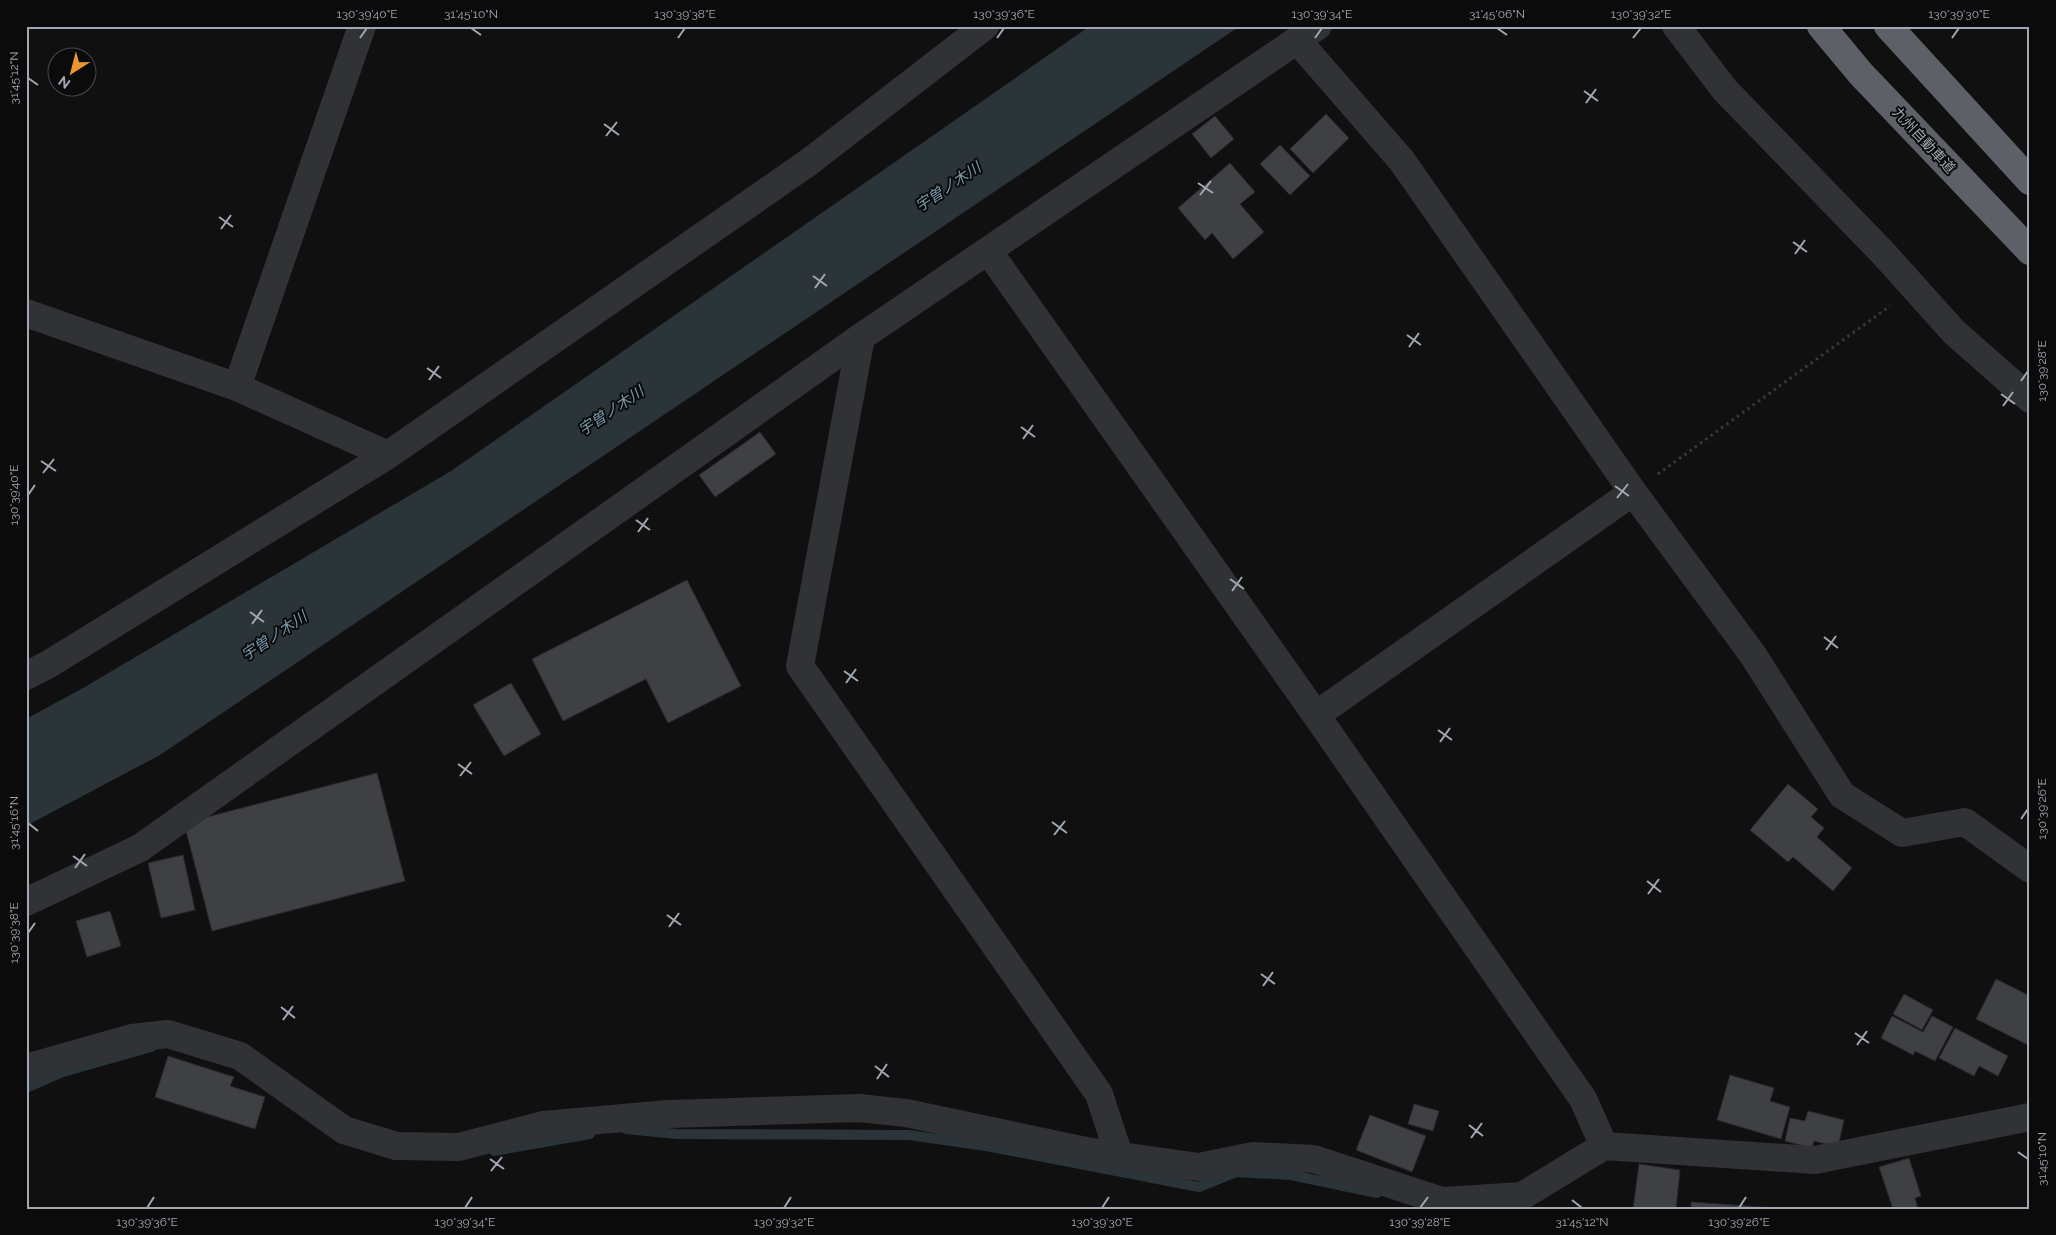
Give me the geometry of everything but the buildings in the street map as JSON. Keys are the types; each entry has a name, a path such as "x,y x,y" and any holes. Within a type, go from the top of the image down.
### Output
{"highway":[{"name":"九州自動車道","path":"1821,26 1861,74 2030,251"},
{"path":"1888,26 2030,181"}],"street":[{"path":"237,387 362,26"},
{"path":"26,676 49,664 388,455 809,162 985,26"},
{"path":"1676,26 1725,90 1915,288 1954,332 2030,399"},
{"path":"26,902 140,848 861,338 1308,33 1402,161 1633,492 1753,655 1842,795 1902,833 1964,822 2030,869"},
{"path":"989,252 1583,1099 1604,1146"},
{"path":"26,313 237,387 388,455"},
{"path":"861,338 800,666 1099,1094 1119,1155"},
{"path":"1316,716 1633,492"},
{"path":"26,1068 132,1038 168,1034 240,1056 344,1130 396,1146 459,1147 543,1125 669,1114 859,1108 906,1113 1086,1151 1199,1168 1253,1156 1314,1159 1442,1201 1522,1196 1604,1146 1816,1160 2030,1117"}],"path":[{"path":"1633,492 1915,288"}],"water":[{"name":"宇曽ノ木川","path":"1090,26 1240,26 160,755 26,826 26,719 83,688 451,471"}],"waterway":[{"path":"26,1088 63,1072 151,1047"},
{"path":"626,1129 677,1134 909,1135 986,1146 1199,1187 1236,1172 1291,1175 1377,1193"},
{"path":"494,1151 590,1134"}]}
